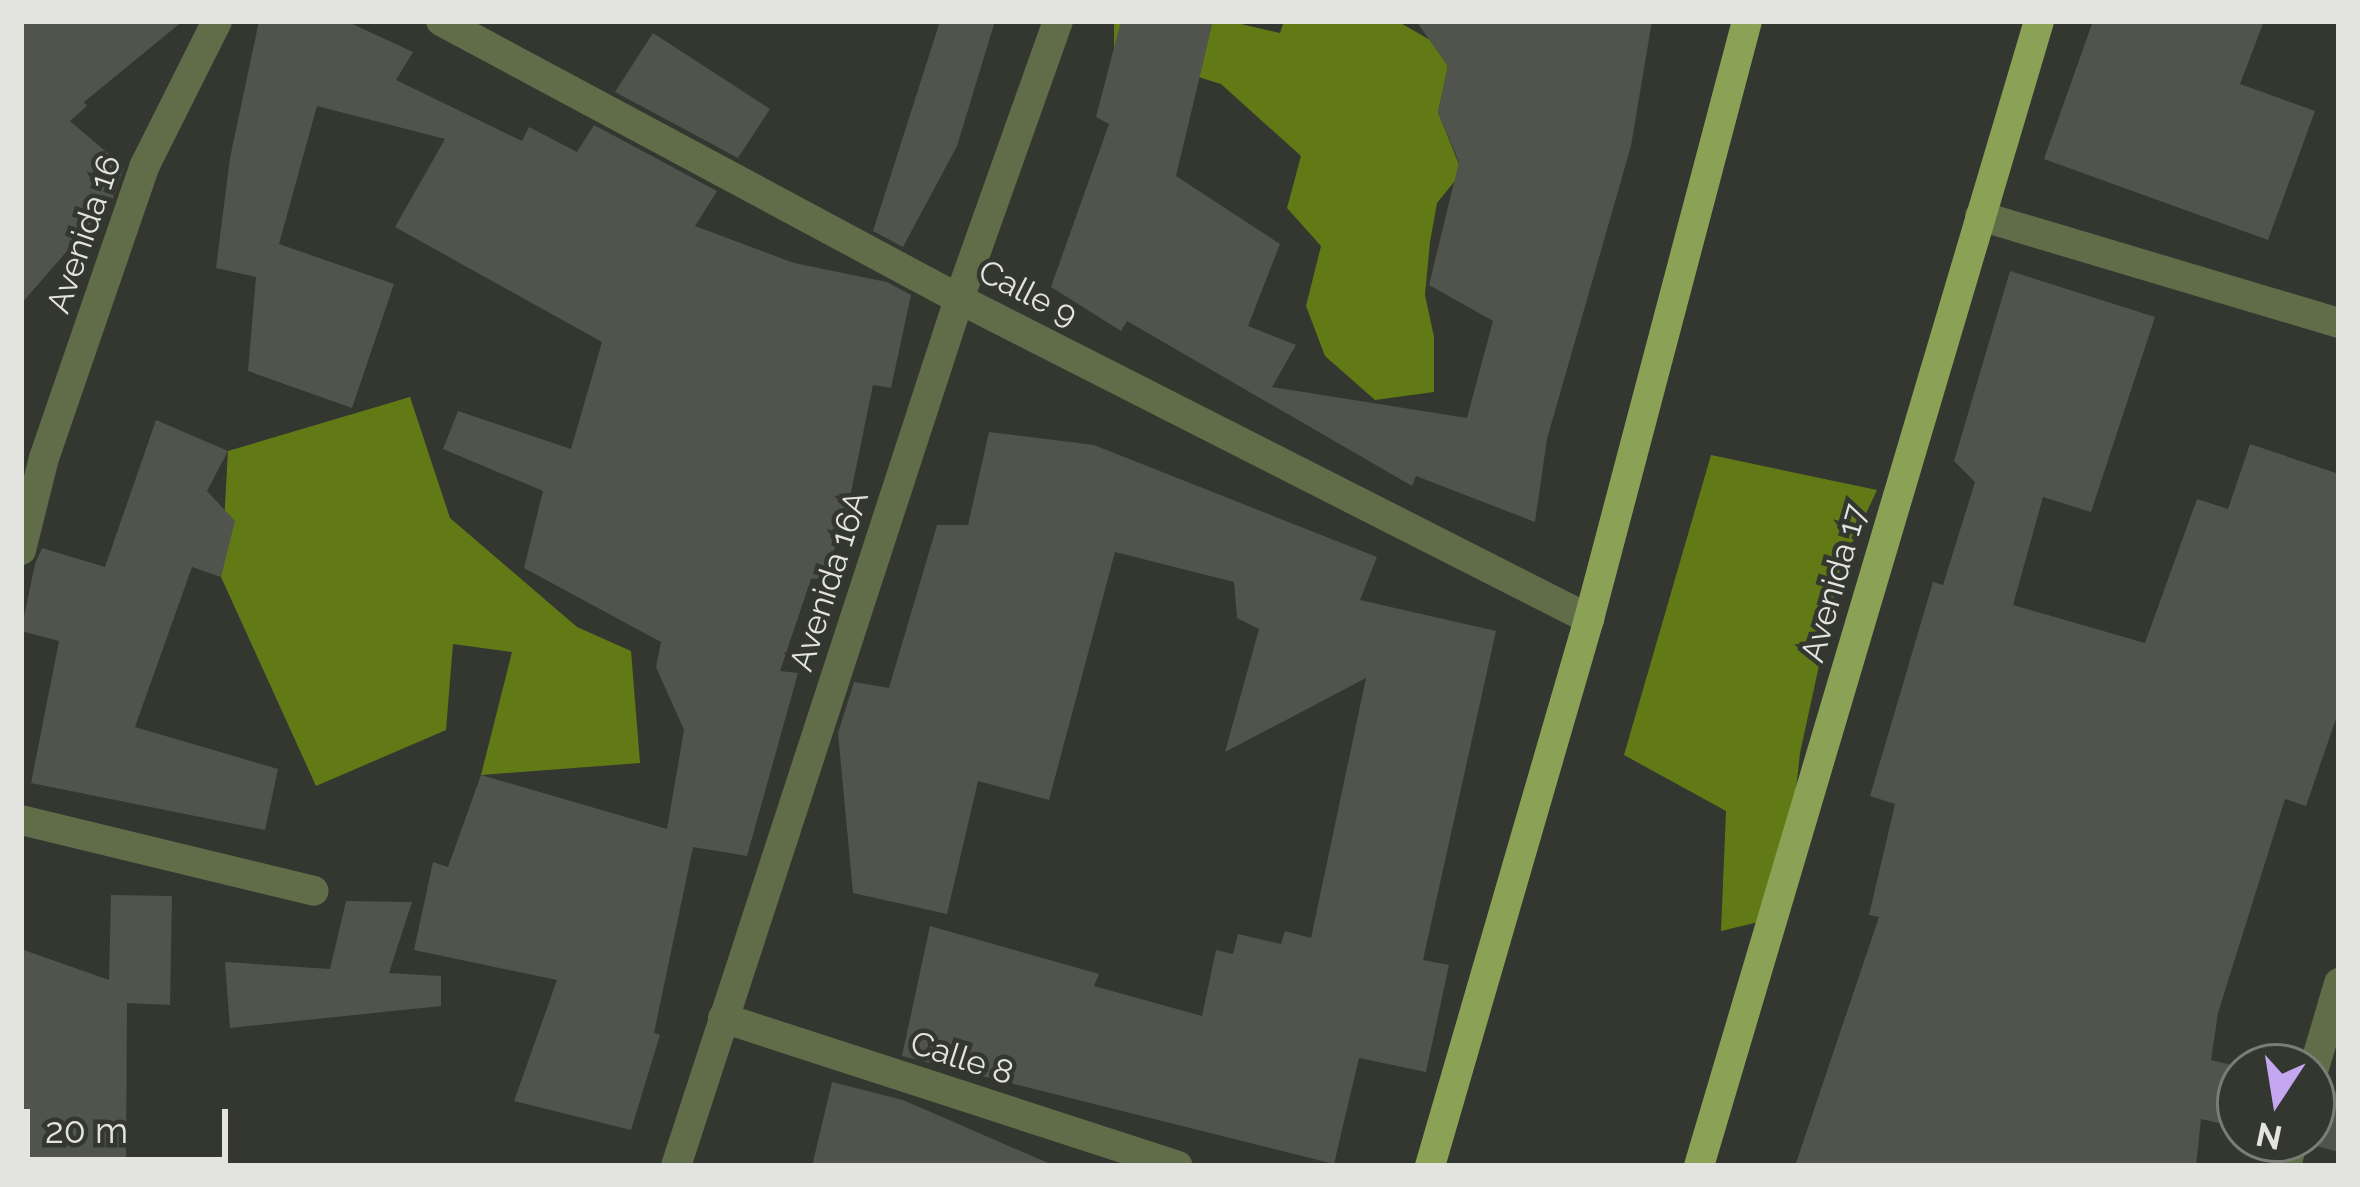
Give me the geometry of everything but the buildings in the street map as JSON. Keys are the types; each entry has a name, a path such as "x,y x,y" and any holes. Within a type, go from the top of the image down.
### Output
{"main road":[{"path":"1430,1166 1588,619 1748,21"},
{"name":"Avenida 17","path":"1699,1166 2039,21"}],"street":[{"name":"Avenida 16","path":"21,550 44,458 144,166 217,21"},
{"name":"Calle 9","path":"441,21 959,299 1588,619"},
{"name":"Avenida 16A","path":"676,1166 959,299 1058,21"},
{"path":"1980,216 2339,323"},
{"path":"21,820 314,891"},
{"path":"2322,1043 2339,983"},
{"name":"Calle 8","path":"723,1018 1178,1166"}],"green space":[{"path":"1114,21 1228,21 1280,33 1284,21 1397,21 1430,40 1448,66 1438,112 1462,172 1437,203 1430,242 1425,295 1434,337 1434,392 1375,400 1325,356 1306,306 1321,246 1287,208 1301,156 1221,84 1114,51"},
{"path":"410,397 450,518 577,627 631,651 640,763 481,775 512,652 453,644 446,730 316,786 221,577 228,451"},
{"path":"1711,455 1877,490 1840,569 1800,753 1788,863 1767,920 1721,931 1726,811 1624,755"}]}
